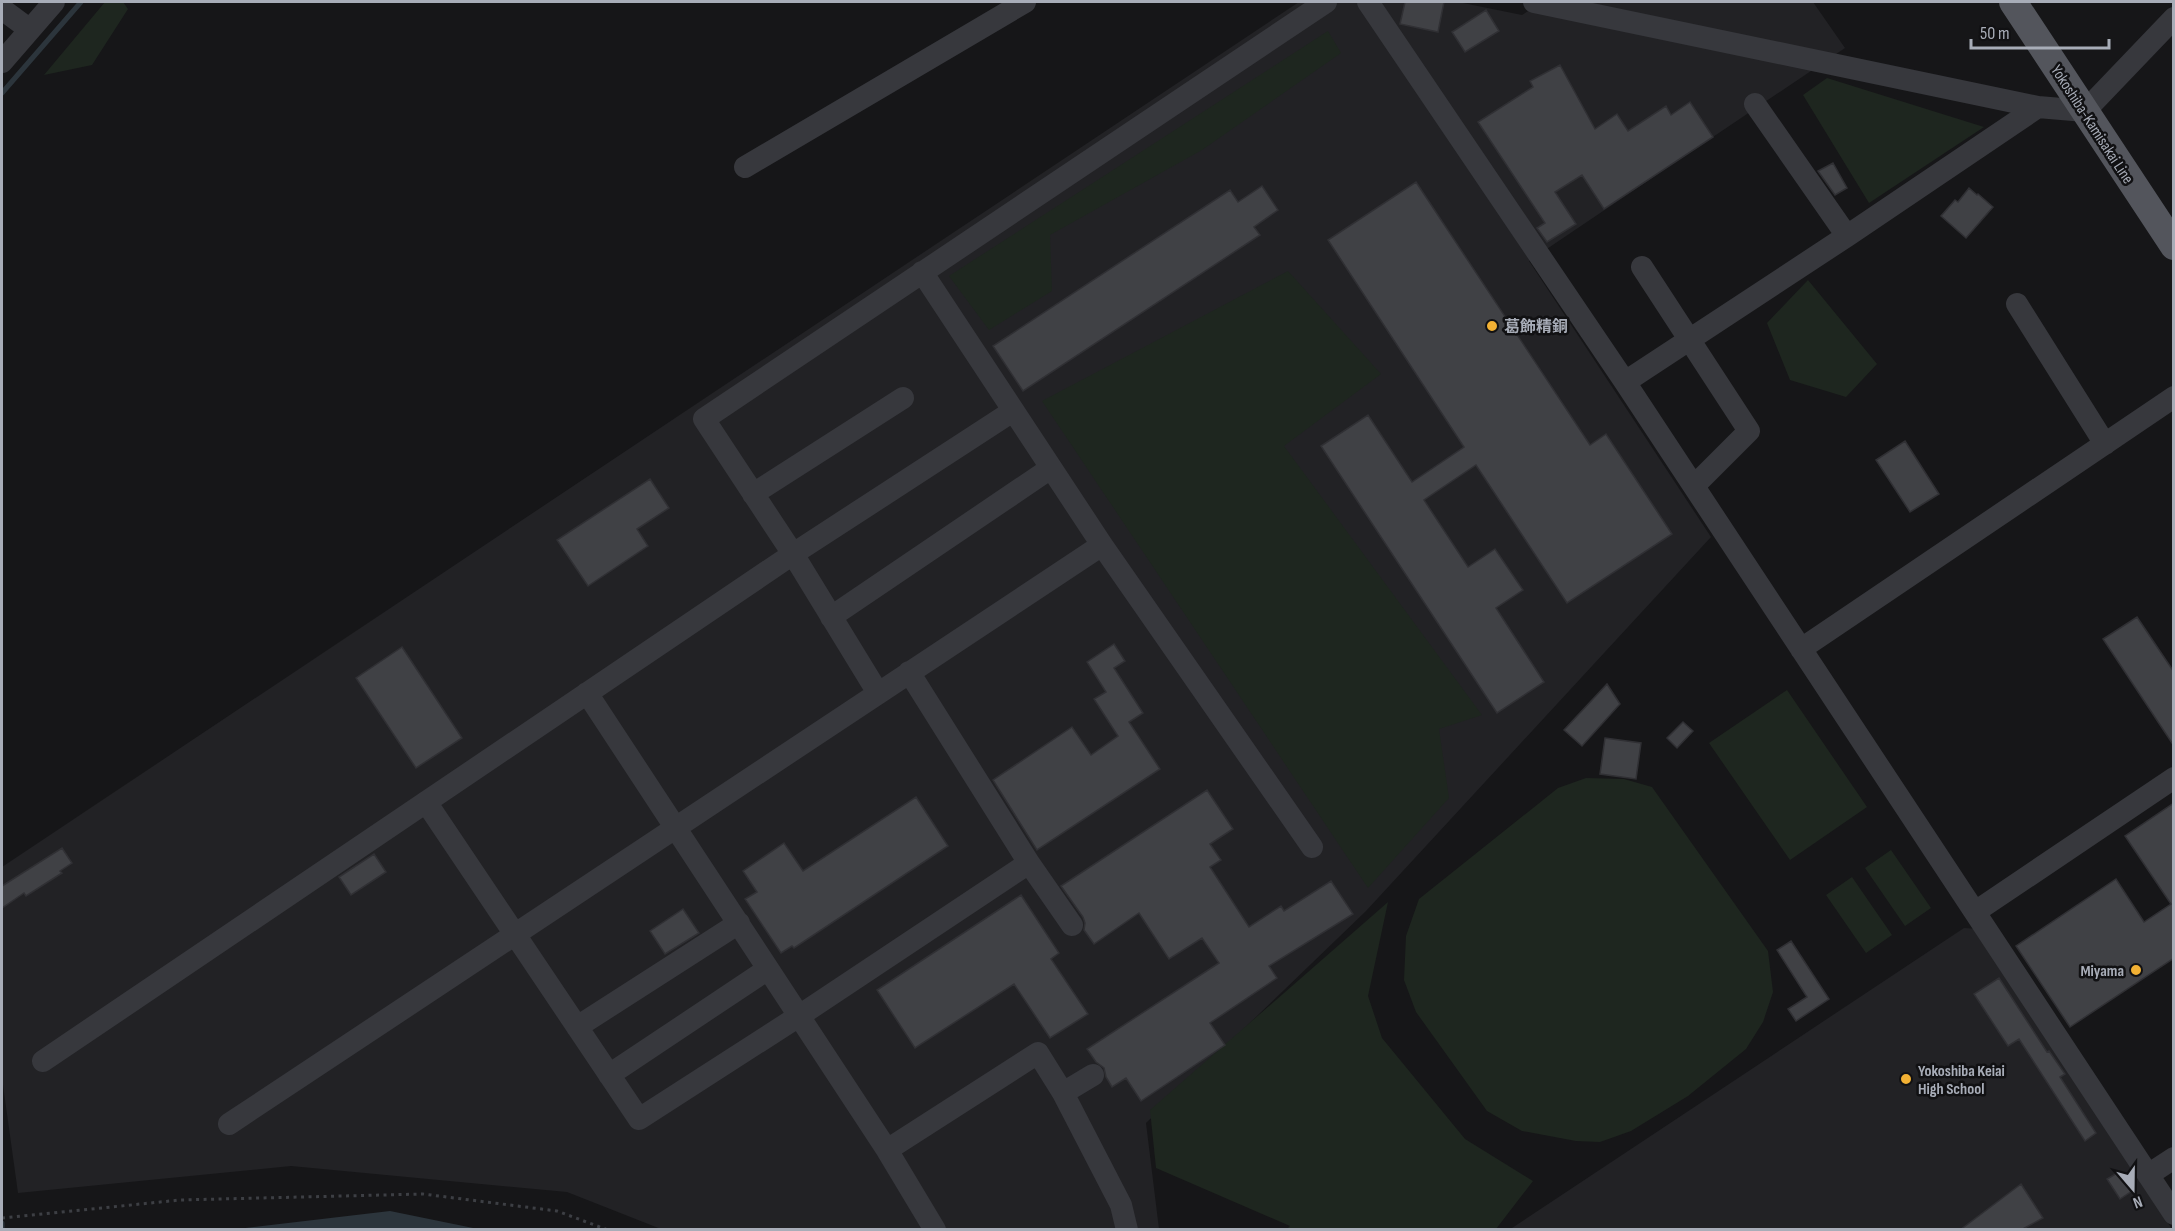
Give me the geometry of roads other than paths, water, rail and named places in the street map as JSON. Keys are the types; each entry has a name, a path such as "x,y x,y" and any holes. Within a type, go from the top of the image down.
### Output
{"main road":[{"name":"Yokoshiba-Kamisakai Line","path":"2013,2 2174,246"}],"street":[{"path":"2,62 54,2"},
{"path":"745,167 1025,2"},
{"path":"878,693 793,554 704,419 1326,2"},
{"path":"1368,2 1625,382 2174,1214"},
{"path":"1533,2 2038,107 2085,111 2174,18"},
{"path":"2,9 29,29"},
{"path":"1755,104 1847,236"},
{"path":"1625,382 2038,107"},
{"path":"1642,267 1749,431 1694,486"},
{"path":"922,272 1102,545 1312,847"},
{"path":"2017,304 2105,444"},
{"path":"1801,649 2174,397"},
{"path":"753,494 903,398"},
{"path":"43,1061 793,554 1013,411"},
{"path":"831,616 1051,468"},
{"path":"229,1124 1102,545"},
{"path":"909,672 1029,863 1072,925"},
{"path":"587,693 886,1149 935,1230"},
{"path":"1975,912 2174,778"},
{"path":"426,802 639,1119 1029,863"},
{"path":"578,1027 739,923"},
{"path":"609,1075 768,969"},
{"path":"886,1149 1038,1053 1063,1093 1121,1205 1127,1230"},
{"path":"1063,1093 1093,1075"},
{"path":"2148,1175 2174,1158"}],"waterway":[{"path":"2,93 81,2"},
{"path":"2,1223 2,1230"}],"place":[{"name":"葛飾精銅","path":"1492,326"},
{"name":"Miyama","path":"2136,970"},
{"name":"Yokoshiba Keiai High School","path":"1906,1079"}]}
